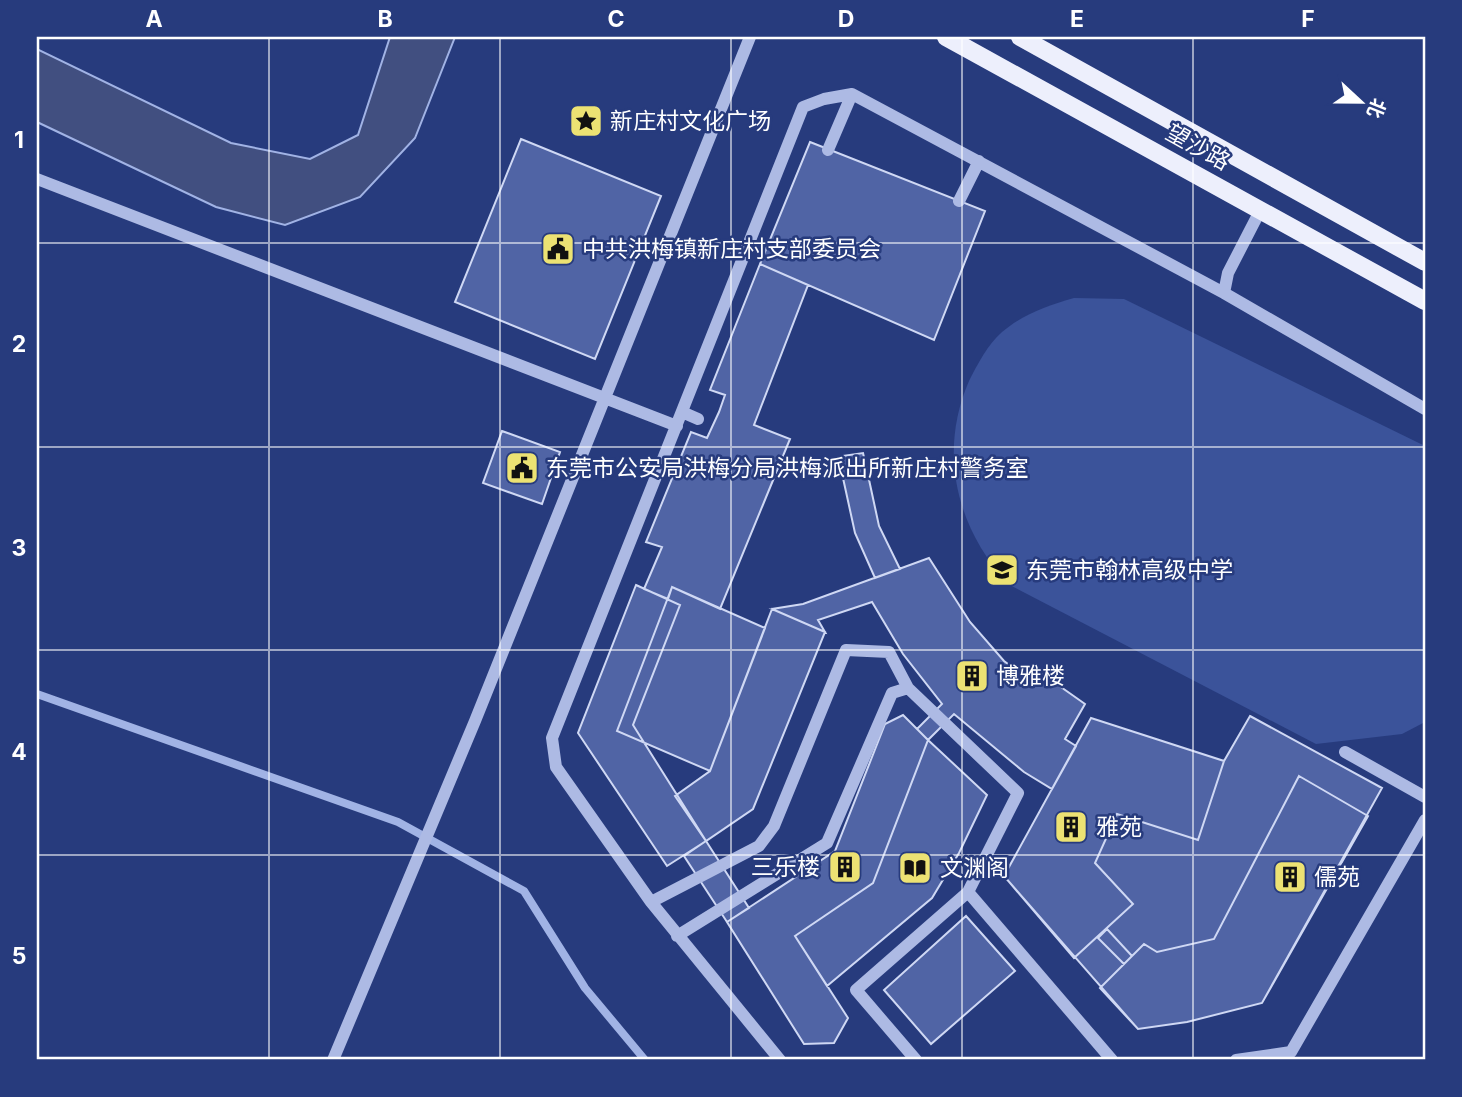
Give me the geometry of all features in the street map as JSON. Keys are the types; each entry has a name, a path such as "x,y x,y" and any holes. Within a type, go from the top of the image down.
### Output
{"main road":[{"name":"望沙路","path":"946,37 1425,301"},
{"name":"望沙路","path":"1020,37 1425,262"}],"street":[{"path":"333,1060 475,721 750,37"},
{"path":"828,150 852,94"},
{"path":"780,1060 651,902 556,767 552,738 803,107 824,99 852,94 1224,293 1425,409"},
{"path":"959,201 979,160"},
{"path":"37,179 677,426"},
{"path":"1224,293 1228,273 1261,209"},
{"path":"682,412 698,419"},
{"path":"651,902 759,846 775,826 846,650 889,652 908,688 1018,793 968,892 856,990 916,1060"},
{"path":"677,936 827,843 892,693 908,688"},
{"path":"1345,752 1425,797"},
{"path":"1236,1060 1291,1052 1425,820"},
{"path":"968,892 1112,1060"}],"shaded area":[{"path":"390,37 455,37 415,138 360,197 285,225 216,207 37,122 37,49 231,143 310,159 358,135"},
{"path":"1074,298 1124,299 1425,446 1425,722 1402,734 1316,744 1008,584 990,562 976,538 957,488 954,461 960,408 969,381 997,337 1027,315"}],"building":[{"name":"中共洪梅镇新庄村支部委员会","path":"521,139 661,196 595,359 455,302"},
{"path":"810,142 985,211 934,340 760,264"},
{"path":"760,264 808,285 754,425 790,439 720,609 672,587 668,599 644,589 662,547 646,542 691,432 707,438 719,412 725,395 710,390"},
{"name":"东莞市公安局洪梅分局洪梅派出所新庄村警务室","path":"502,431 560,452 542,504 483,483"},
{"path":"863,453 868,475 843,478 842,456"},
{"path":"868,475 879,526 900,569 875,578 855,533 843,478"},
{"name":"博雅楼","path":"929,558 970,622 1004,661 1032,682 1041,673 1085,704 1065,739 1076,746 1052,789 1024,772 954,714 928,740 917,729 942,704 903,654 872,602 818,620 825,632 772,609 803,604"},
{"path":"636,585 680,605 633,725 706,841 667,866 578,733"},
{"path":"672,587 765,628 710,771 617,731"},
{"path":"772,609 825,632 753,809 706,841 675,796 710,771"},
{"name":"三乐楼","path":"903,715 928,740 873,883 795,936 848,1018 834,1043 804,1044 727,922 835,851 885,724"},
{"path":"1250,716 1382,788 1262,1003 1187,1022 1138,1029 1004,876 1091,718 1224,761"},
{"name":"雅苑","path":"1091,718 1224,761 1198,840 1117,814 1095,863 1133,904 1074,958 1004,876"},
{"name":"文渊阁","path":"928,740 987,795 959,853 932,898 827,986 795,936 873,883"},
{"name":"儒苑","path":"1299,776 1368,816 1262,1003 1187,1022 1138,1029 1100,988 1144,944 1157,952 1214,939"},
{"path":"706,841 749,908 727,922 684,856"},
{"path":"966,916 1015,971 931,1044 884,990"},
{"path":"1107,929 1132,956 1124,964 1098,938"}],"waterway":[{"path":"37,694 398,822 524,891 585,988 645,1060"}],"place":[{"name":"新庄村文化广场","path":"586,121"},
{"name":"中共洪梅镇新庄村支部委员会","path":"558,249"},
{"name":"东莞市公安局洪梅分局洪梅派出所新庄村警务室","path":"522,468"},
{"name":"东莞市翰林高级中学","path":"1002,570"},
{"name":"博雅楼","path":"972,676"},
{"name":"雅苑","path":"1071,827"},
{"name":"三乐楼","path":"845,867"},
{"name":"文渊阁","path":"915,868"},
{"name":"儒苑","path":"1290,877"}]}
